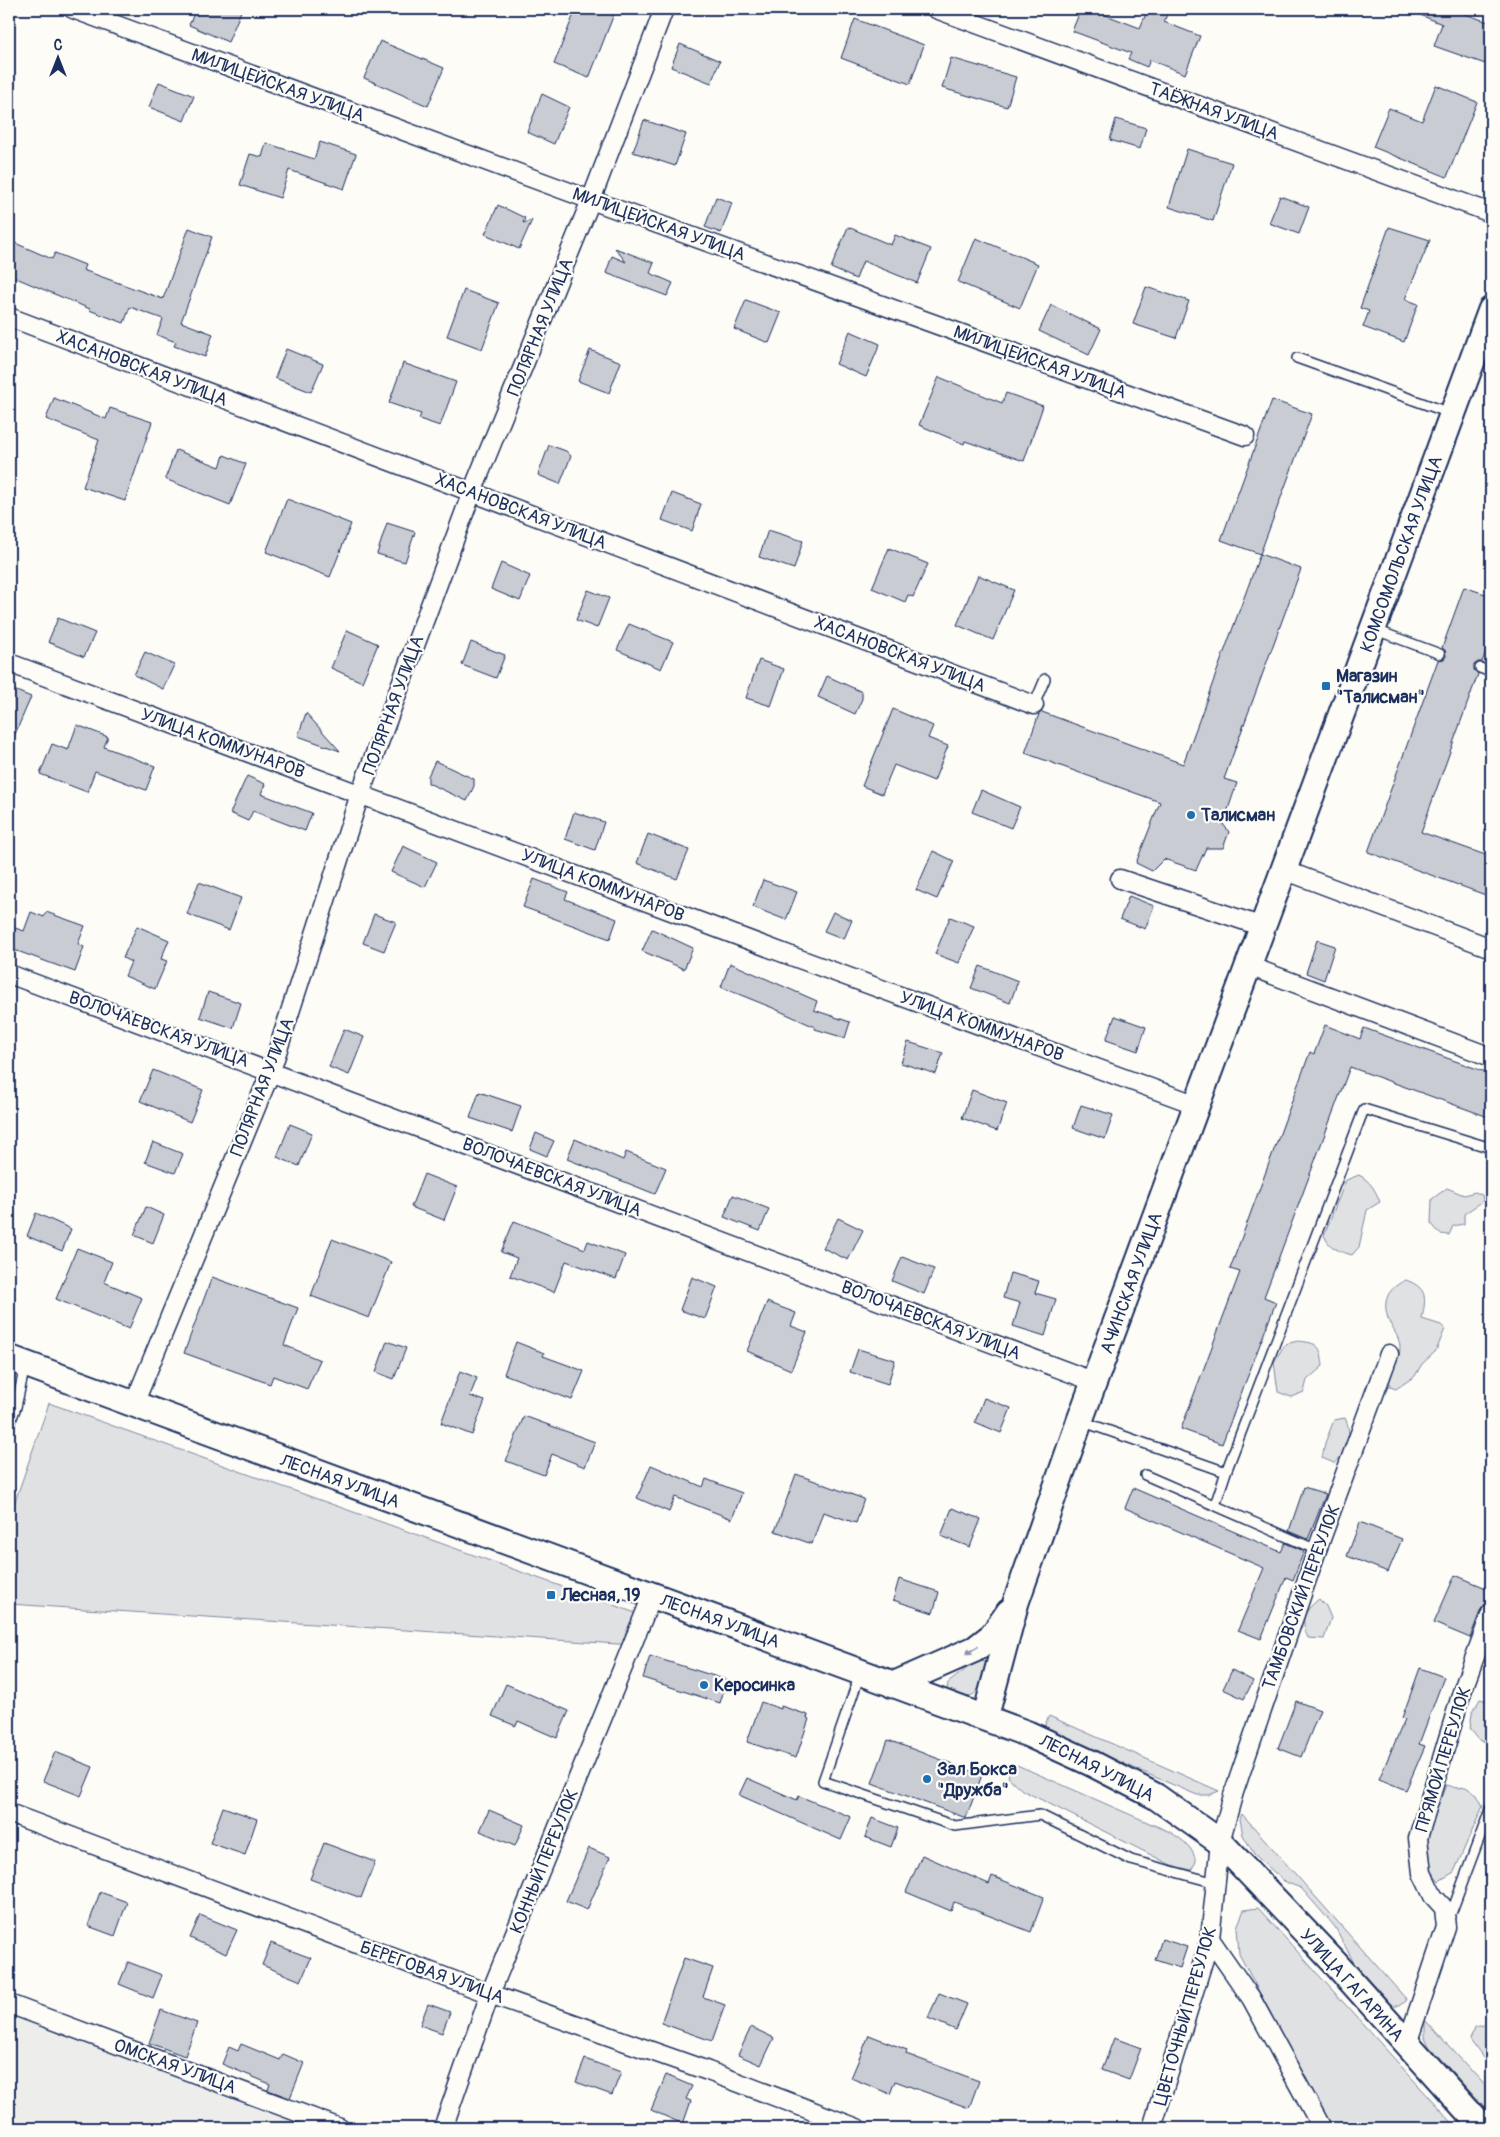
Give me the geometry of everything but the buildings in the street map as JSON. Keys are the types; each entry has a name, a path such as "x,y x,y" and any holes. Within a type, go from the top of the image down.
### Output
{"street":[{"name":"МИЛИЦЕЙСКАЯ УЛИЦА","path":"73,9 591,200 1245,436"},
{"name":"ПОЛЯРНАЯ УЛИЦА","path":"134,1404 271,1071 360,794 472,492 591,200 664,9"},
{"name":"ТАЁЖНАЯ УЛИЦА","path":"936,9 1491,213"},
{"name":"КОМСОМОЛЬСКАЯ УЛИЦА","path":"1249,966 1491,310"},
{"name":"ХАСАНОВСКАЯ УЛИЦА","path":"9,317 1034,705"},
{"name":"УЛИЦА КОММУНАРОВ","path":"9,663 1197,1105"},
{"path":"1284,870 1491,948"},
{"path":"1120,879 1263,927"},
{"path":"1249,966 1491,1057"},
{"name":"АЧИНСКАЯ УЛИЦА","path":"985,1718 1016,1602 1080,1420 1249,966"},
{"name":"ВОЛОЧАЕВСКАЯ УЛИЦА","path":"9,974 1095,1382"},
{"name":"ТАМБОВСКИЙ ПЕРЕУЛОК","path":"1220,1842 1255,1728 1317,1550 1389,1354"},
{"name":"ЛЕСНАЯ УЛИЦА","path":"17,1361 1028,1734 1091,1763 1155,1796 1220,1842"},
{"name":"КОННЫЙ ПЕРЕУЛОК","path":"443,2128 490,1994 652,1596"},
{"name":"АЧИНСКАЯ УЛИЦА","path":"893,1685 975,1649 993,1635 1016,1602"},
{"name":"ПРЯМОЙ ПЕРЕУЛОК","path":"1446,1927 1444,1908 1433,1896 1422,1873 1418,1838 1462,1692 1491,1613"},
{"name":"БЕРЕГОВАЯ УЛИЦА","path":"9,1813 490,1994 708,2071 857,2128"},
{"name":"ЦВЕТОЧНЫЙ ПЕРЕУЛОК","path":"1152,2128 1210,1939 1220,1842"},
{"name":"УЛИЦА ГАГАРИНА","path":"1220,1842 1334,1962 1483,2128"},
{"path":"1407,2044 1446,1927"},
{"path":"1210,1939 1252,1998 1322,2128"},
{"name":"ОМСКАЯ УЛИЦА","path":"9,2004 340,2128"}],"lane":[{"path":"1297,358 1453,414"},
{"path":"1373,629 1440,654"},
{"path":"1480,668 1491,672"},
{"path":"1034,705 1044,679"},
{"path":"1215,1505 1364,1109 1491,1148"},
{"path":"9,1426 16,1407 17,1361"},
{"path":"1080,1420 1226,1472"},
{"path":"1145,1475 1317,1550"},
{"path":"860,1673 823,1781 955,1826 1040,1815 1131,1860 1216,1884"},
{"path":"1446,1927 1491,1807"}],"shaded area":[{"path":"1359,1175 1372,1186 1380,1202 1367,1210 1359,1247 1352,1255 1335,1248 1324,1235 1346,1180"},
{"path":"1447,1188 1464,1195 1475,1192 1482,1195 1483,1201 1464,1214 1464,1224 1453,1226 1449,1235 1440,1234 1431,1223 1432,1199"},
{"path":"1406,1280 1422,1290 1424,1305 1422,1319 1441,1325 1445,1329 1436,1351 1422,1364 1415,1376 1396,1389 1390,1387 1390,1376 1400,1351 1400,1346 1390,1324 1386,1301 1391,1291"},
{"path":"1298,1341 1317,1346 1321,1354 1323,1366 1307,1380 1304,1392 1291,1397 1278,1392 1274,1362 1285,1344"},
{"path":"49,1403 644,1616 633,1645 9,1604 9,1519"},
{"path":"1345,1418 1349,1430 1348,1443 1343,1454 1334,1463 1322,1458 1325,1443 1334,1420"},
{"path":"1319,1599 1326,1606 1331,1618 1324,1639 1308,1638 1304,1626 1306,1612"},
{"path":"977,1660 986,1662 977,1691 967,1697 958,1698 952,1696 947,1690 948,1683"},
{"path":"1480,1699 1491,1702 1491,1743 1480,1741 1470,1729 1472,1713"},
{"path":"1049,1716 1219,1791 1209,1795 1197,1795 1043,1729"},
{"path":"1017,1765 1170,1832 1187,1844 1196,1862 1191,1870 1173,1866 1022,1790 1008,1777 1011,1766"},
{"path":"1446,1785 1456,1788 1466,1787 1477,1795 1483,1806 1454,1872 1439,1881 1432,1870 1427,1846 1432,1821"},
{"path":"1242,1814 1407,2000 1400,2006 1393,2006 1354,1963 1335,1927 1301,1888 1285,1882 1254,1854 1243,1835 1240,1819"},
{"path":"1258,1908 1457,2128 1332,2128 1239,1954 1237,1927 1244,1910"},
{"path":"9,2005 340,2128 9,2128"},
{"path":"1425,2020 1491,2092 1491,2115 1429,2046 1425,2037"},
{"path":"1488,2024 1491,2026 1491,2062 1483,2058 1470,2040 1474,2027"}],"place":[{"name":"Магазин \"Талисман\"","path":"1326,686"},
{"name":"Талисман","path":"1191,815"},
{"name":"Лесная, 19","path":"551,1595"},
{"name":"Керосинка","path":"704,1685"},
{"name":"Зал Бокса \"Дружба\"","path":"927,1779"}]}
